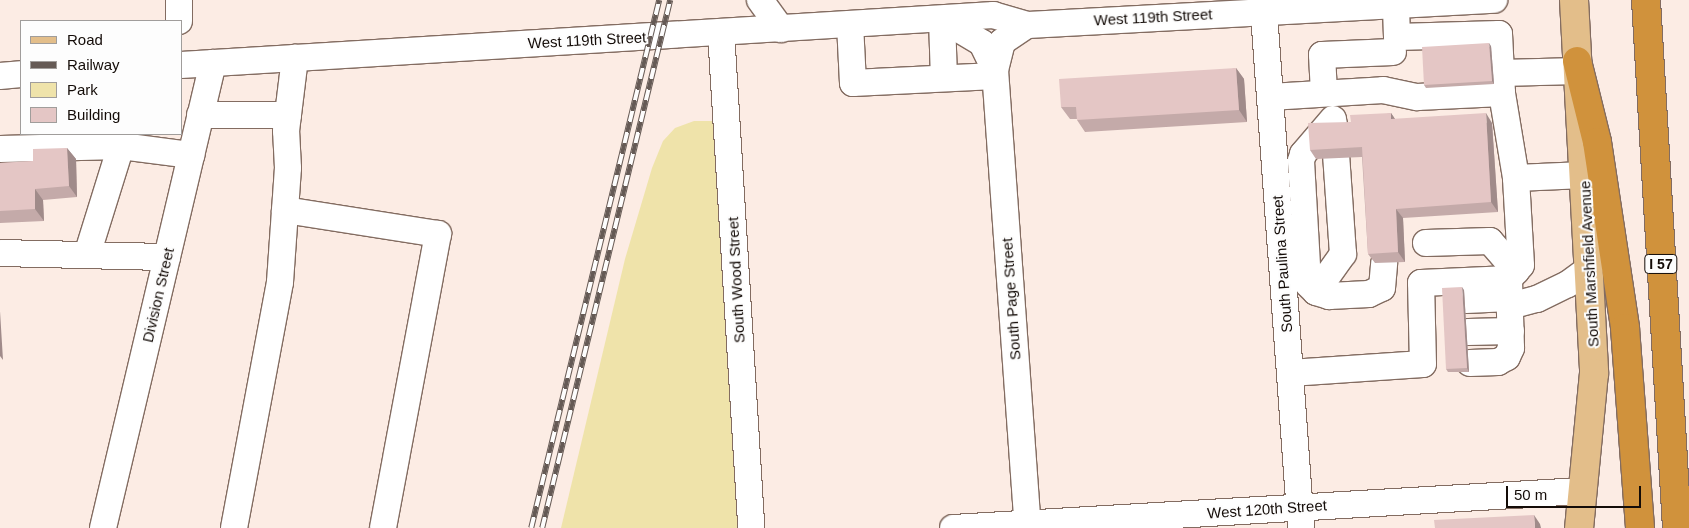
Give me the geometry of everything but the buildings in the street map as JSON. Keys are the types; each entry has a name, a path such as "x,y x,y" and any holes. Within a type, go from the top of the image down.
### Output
{"highway":[{"name":"I 57","path":"1646,0 1677,528"},
{"path":"1578,66 1597,142 1625,328 1640,528"}],"main road":[{"name":"South Marshfield Avenue","path":"1574,0 1590,268 1594,373 1581,491 1579,528"}],"street":[{"path":"179,0 179,20"},
{"path":"760,0 781,29"},
{"name":"West 119th Street","path":"993,15 1016,0"},
{"name":"West 119th Street","path":"182,65 993,15 1027,24 1264,6 1396,5 1494,0"},
{"path":"1377,98 1395,45 1396,5"},
{"name":"South Paulina Street","path":"1264,6 1301,517"},
{"path":"942,19 944,78"},
{"name":"South Page Street","path":"942,19 982,43 995,73"},
{"path":"850,24 853,83 995,73"},
{"name":"South Page Street","path":"1027,24 1002,42 995,73 1028,526"},
{"name":"South Wood Street","path":"721,32 751,528"},
{"path":"1316,292 1343,254 1333,119 1322,55 1395,45 1476,41 1499,34 1490,86 1516,178 1521,265 1511,307 1507,357 1498,362 1446,333 1421,283 1511,307"},
{"path":"234,528 280,282 285,210 288,115 295,58"},
{"name":"Division Street","path":"103,528 213,63"},
{"path":"1270,97 1328,93 1377,98 1417,96 1490,86 1578,66"},
{"path":"0,76 20,74"},
{"path":"200,115 288,115"},
{"path":"1333,119 1303,154 1301,161 1308,284 1316,292 1329,296 1369,294 1382,288 1384,263"},
{"path":"0,149 121,146 191,155"},
{"path":"87,255 121,146"},
{"path":"1516,178 1584,175"},
{"path":"285,210 438,234 383,528"},
{"path":"1426,244 1490,241 1511,307"},
{"path":"0,253 167,257"},
{"path":"1290,373 1446,333 1511,307 1537,299 1568,284 1590,268"},
{"name":"West 120th Street","path":"953,528 1301,517 1581,491"}],"green space":[{"path":"694,121 722,121 747,528 561,528 625,259 652,168 663,141 675,128"}],"railway":[{"path":"531,528 659,0"},
{"path":"542,528 670,0"}]}
